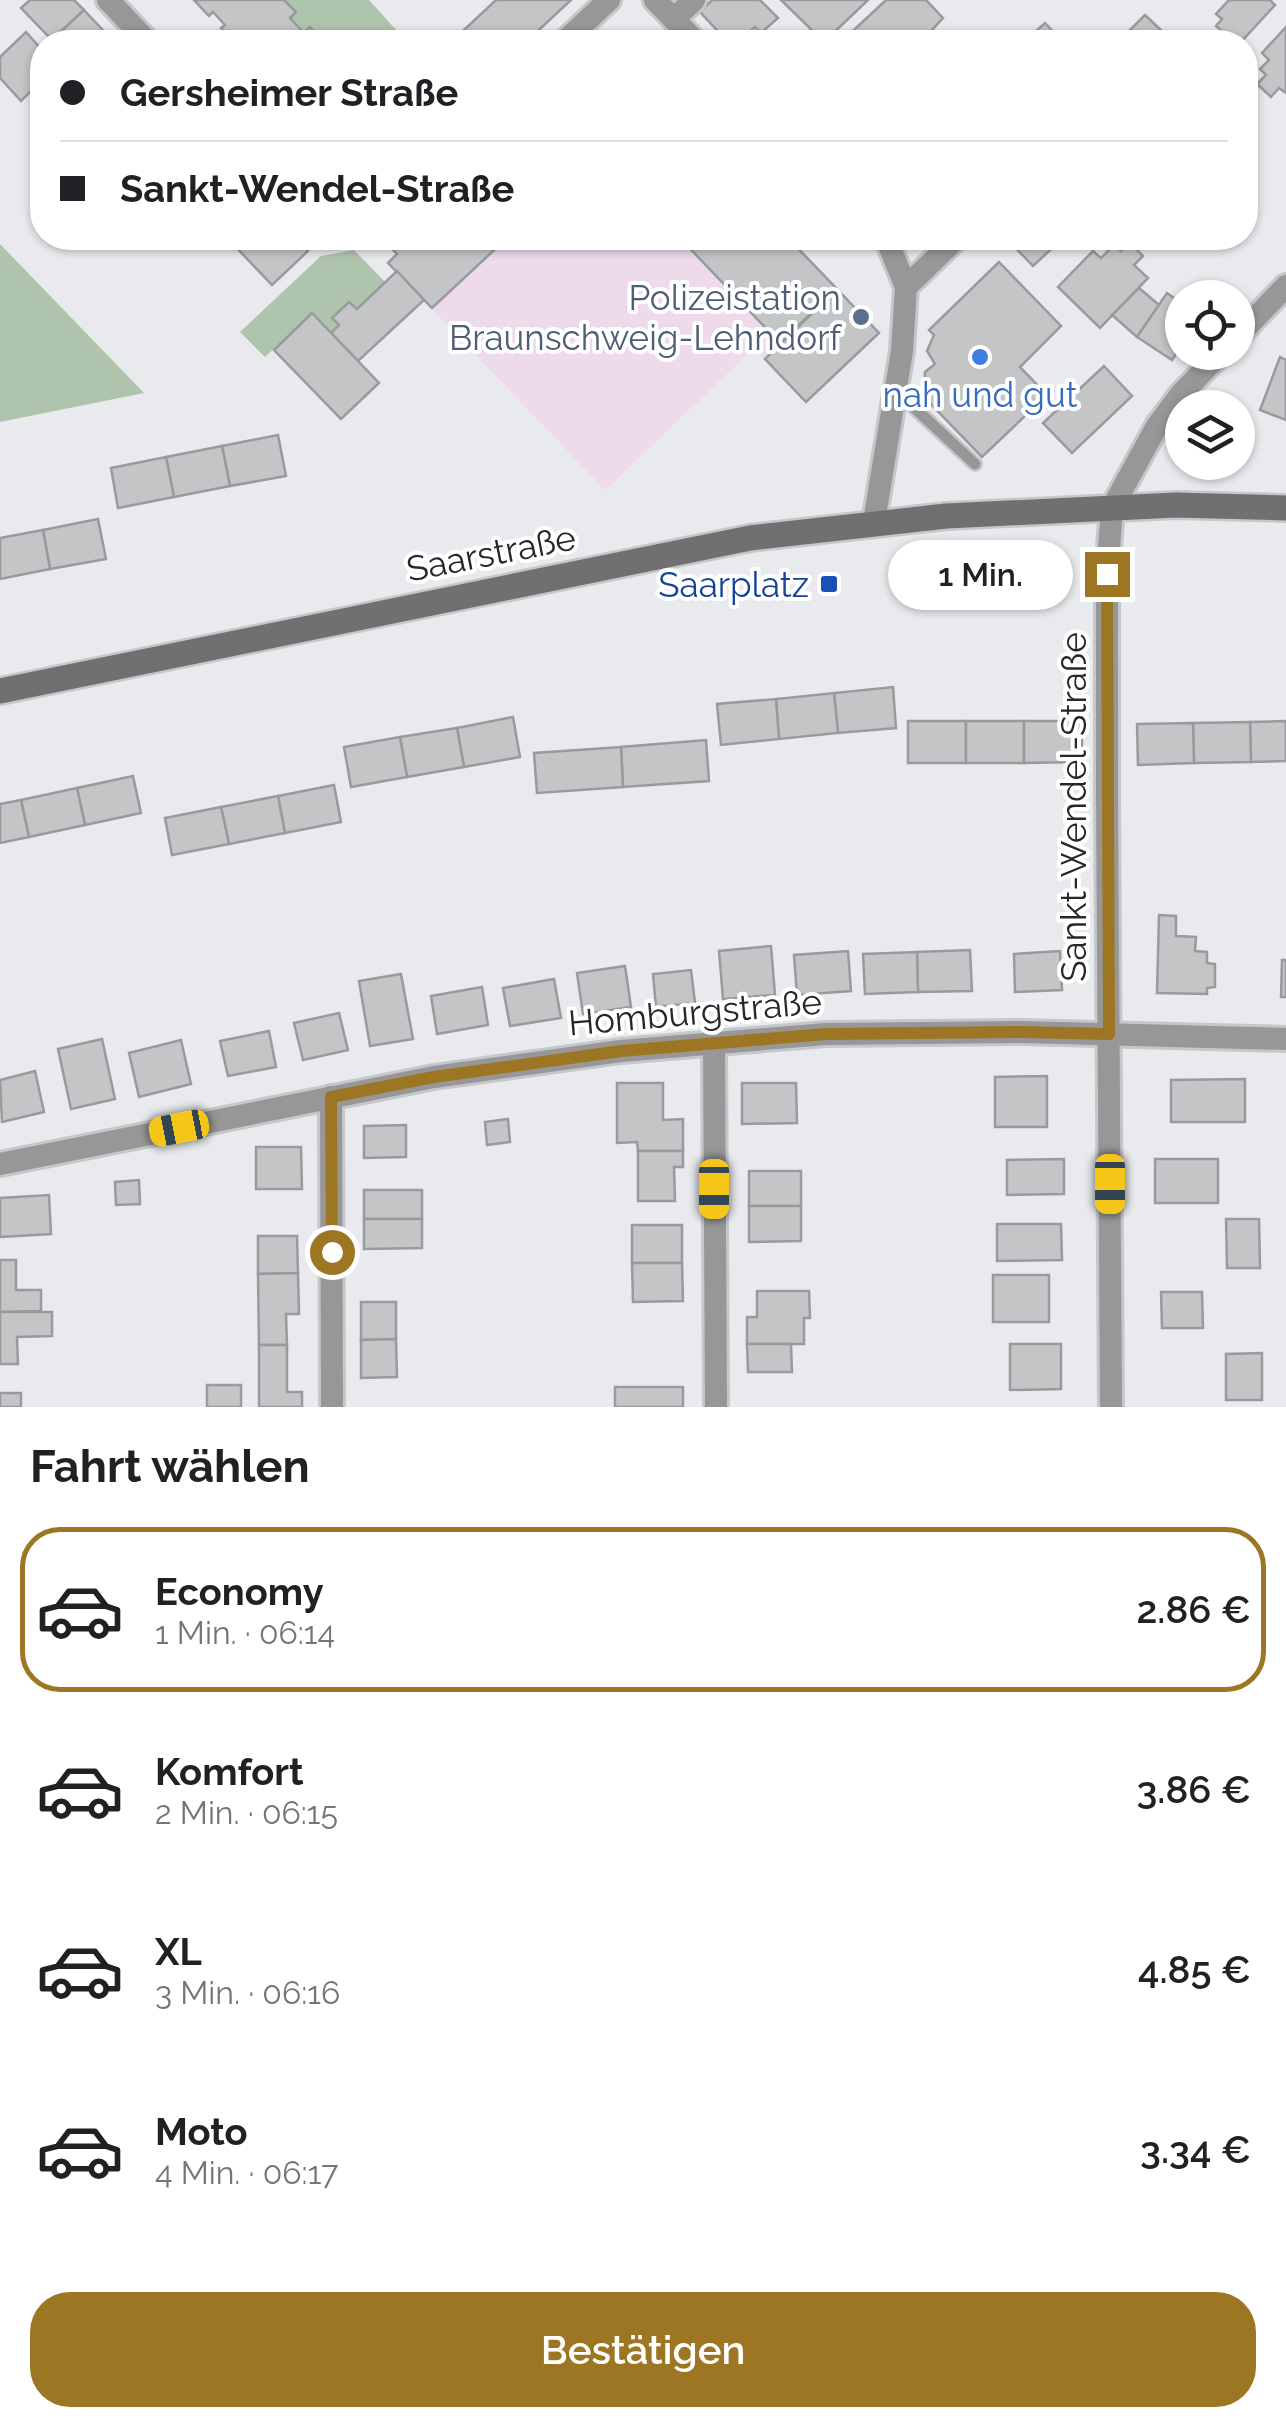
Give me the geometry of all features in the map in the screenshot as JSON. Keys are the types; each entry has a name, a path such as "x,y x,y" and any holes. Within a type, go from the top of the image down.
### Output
{"street":[{"path":"108,0 137,30"},
{"path":"577,30 608,0"},
{"path":"655,0 685,30"},
{"path":"674,19 694,0"},
{"path":"874,522 902,351 906,287 891,250"},
{"path":"906,287 945,250"},
{"path":"1255,318 1286,286"},
{"path":"1112,508 1158,426 1204,370"},
{"path":"1112,508 1176,504 1286,508"},
{"name":"Saarstraße","path":"0,691 720,543 874,522 1112,508"},
{"name":"Sankt-Wendel-Straße","path":"1111,1407 1107,574 1112,508"},
{"name":"Homburgstraße","path":"0,1164 452,1074 621,1051 826,1034 1022,1032 1286,1039"},
{"path":"714,1044 716,1407"},
{"path":"331,1097 332,1407"}],"lane":[{"path":"894,389 976,464"}],"shaded area":[{"path":"393,250 800,250 837,289 765,359 754,348 605,490 388,263 397,254"}],"green space":[{"path":"284,0 369,0 396,30 301,30 290,18"},
{"path":"0,244 144,393 0,422"},
{"path":"354,250 385,282 357,309 349,302 333,317 339,325 331,333 312,314 265,357 240,332 321,256"}],"building":[{"path":"30,0 74,0 84,10 63,30 42,30 21,8"},
{"path":"194,0 284,0 296,12 290,18 301,30 223,30 225,25 213,12 209,16"},
{"path":"496,0 571,0 539,30 464,30"},
{"path":"712,0 760,0 778,18 764,30 717,30 700,12"},
{"path":"781,0 868,0 837,30 812,30"},
{"path":"886,0 926,0 943,18 932,30 854,30"},
{"path":"1229,0 1270,0 1275,5 1252,30 1220,30 1216,26 1222,19 1216,14"},
{"path":"84,10 103,30 63,30"},
{"path":"1145,15 1161,30 1130,30"},
{"path":"1286,27 1286,93 1279,88 1271,97 1258,85 1266,75 1260,69 1269,60 1262,53"},
{"path":"26,32 30,36 30,92 21,101 0,78 0,57"},
{"path":"239,250 307,250 308,251 272,285"},
{"path":"393,250 494,250 432,308 388,263 397,254"},
{"path":"691,250 800,250 837,289 780,343"},
{"path":"1018,250 1050,250 1033,266"},
{"path":"1109,250 1137,250 1143,256 1134,265 1148,278 1100,328 1058,287 1093,251 1101,258"},
{"name":"nah und gut","path":"999,262 1061,326 1020,367 1047,395 982,457 926,399 932,393 924,385 925,372 935,364 927,351 934,335 929,330"},
{"path":"397,271 424,300 358,361 331,333 339,325 332,318 349,302 357,309"},
{"path":"1139,288 1159,305 1137,337 1112,315"},
{"path":"837,289 879,333 806,402 765,359"},
{"path":"1165,296 1165,355 1137,337"},
{"path":"312,313 379,383 341,419 274,350"},
{"path":"1280,357 1286,360 1286,420 1260,410"},
{"path":"1104,366 1132,396 1072,453 1043,423"},
{"path":"278,435 286,476 230,486 222,446"},
{"path":"222,446 230,486 174,497 166,457"},
{"path":"166,457 174,497 118,508 111,468"},
{"path":"98,519 106,559 50,569 43,530"},
{"path":"43,530 50,569 0,579 0,538"},
{"path":"893,687 896,728 838,733 834,693"},
{"path":"834,693 838,733 779,739 776,699"},
{"path":"776,699 779,739 721,745 717,704"},
{"path":"513,717 520,757 464,767 457,728"},
{"path":"908,721 966,721 966,763 908,763"},
{"path":"966,721 1024,721 1024,763 966,763"},
{"path":"1024,721 1082,721 1082,762 1024,763"},
{"path":"1286,721 1286,761 1251,762 1250,722"},
{"path":"1250,722 1251,762 1194,763 1193,723"},
{"path":"1193,723 1194,763 1138,765 1137,724"},
{"path":"457,728 464,767 407,777 400,737"},
{"path":"400,737 407,777 351,787 344,747"},
{"path":"706,740 709,781 623,787 621,747"},
{"path":"621,747 623,787 537,793 534,753"},
{"path":"133,776 141,813 85,825 77,788"},
{"path":"334,785 341,822 285,833 278,796"},
{"path":"77,788 85,825 29,837 21,800"},
{"path":"278,796 285,833 229,844 221,807"},
{"path":"21,800 29,837 0,843 0,804"},
{"path":"221,807 229,844 172,855 165,818"},
{"path":"1159,915 1176,916 1176,936 1196,937 1195,951 1207,952 1207,963 1215,964 1215,987 1207,988 1207,994 1157,993"},
{"path":"771,946 775,995 723,999 719,951"},
{"path":"970,950 972,991 918,992 917,952"},
{"path":"848,951 851,991 797,995 794,955"},
{"path":"1060,951 1062,990 1015,992 1014,954"},
{"path":"917,952 918,992 865,994 863,954"},
{"path":"1282,960 1286,960 1286,997 1281,997"},
{"path":"625,966 631,1007 583,1014 577,973"},
{"path":"691,970 695,1003 656,1007 653,974"},
{"path":"401,974 413,1039 370,1046 359,981"},
{"path":"554,979 561,1018 510,1026 503,988"},
{"path":"482,987 488,1025 437,1034 431,996"},
{"path":"339,1013 348,1050 303,1060 294,1023"},
{"path":"269,1031 276,1067 228,1076 220,1041"},
{"path":"102,1039 115,1099 71,1109 58,1049"},
{"path":"181,1040 191,1084 139,1097 129,1053"},
{"path":"35,1071 44,1112 2,1122 0,1080"},
{"path":"1047,1076 1047,1127 995,1127 995,1077"},
{"path":"1245,1079 1245,1122 1171,1122 1171,1080"},
{"path":"617,1083 663,1083 663,1120 683,1119 683,1151 638,1151 637,1142 617,1143"},
{"path":"742,1083 796,1083 797,1123 742,1124"},
{"path":"508,1119 510,1142 487,1145 485,1122"},
{"path":"406,1125 406,1157 364,1158 364,1126"},
{"path":"256,1147 301,1147 302,1189 256,1189"},
{"path":"638,1151 683,1151 683,1167 674,1167 675,1201 638,1201"},
{"path":"1064,1159 1064,1194 1007,1195 1007,1160"},
{"path":"1155,1159 1218,1159 1218,1203 1155,1203"},
{"path":"749,1171 801,1171 801,1206 749,1206"},
{"path":"139,1180 140,1204 116,1205 115,1182"},
{"path":"364,1190 422,1190 422,1219 364,1219"},
{"path":"49,1195 51,1234 0,1237 0,1198"},
{"path":"749,1206 801,1206 801,1241 749,1242"},
{"path":"364,1219 422,1219 422,1248 364,1249"},
{"path":"1226,1219 1259,1219 1260,1268 1227,1268"},
{"path":"997,1224 1061,1224 1062,1260 997,1261"},
{"path":"632,1225 682,1225 682,1263 632,1263"},
{"path":"258,1236 297,1236 298,1273 258,1274"},
{"path":"0,1260 16,1260 16,1290 41,1290 41,1311 0,1312"},
{"path":"632,1263 682,1263 683,1301 633,1302"},
{"path":"298,1273 299,1314 286,1314 287,1345 259,1345 258,1274"},
{"path":"993,1275 1049,1275 1049,1322 993,1322"},
{"path":"757,1291 809,1291 810,1318 804,1318 804,1344 747,1344 747,1317 757,1317"},
{"path":"1161,1292 1202,1292 1203,1328 1162,1328"},
{"path":"361,1302 396,1302 396,1339 361,1340"},
{"path":"0,1312 52,1312 52,1336 17,1337 18,1364 0,1364"},
{"path":"396,1339 397,1377 361,1378 361,1340"},
{"path":"747,1344 791,1344 792,1372 748,1372"},
{"path":"1010,1344 1061,1344 1061,1389 1010,1390"},
{"path":"259,1345 287,1345 287,1392 302,1392 302,1407 259,1407"},
{"path":"1262,1353 1262,1400 1226,1400 1226,1354"},
{"path":"207,1385 241,1385 241,1407 207,1407"},
{"path":"615,1387 683,1387 683,1407 615,1407"},
{"path":"0,1393 21,1393 21,1407 0,1407"}],"place":[{"name":"Polizeistation Braunschweig-Lehndorf","path":"861,317"},
{"name":"nah und gut","path":"980,357"},
{"name":"Saarplatz","path":"829,584"}],"route":[{"path":"332,1252 331,1097 434,1077 621,1051 826,1034 1109,1034 1107,574"}]}
